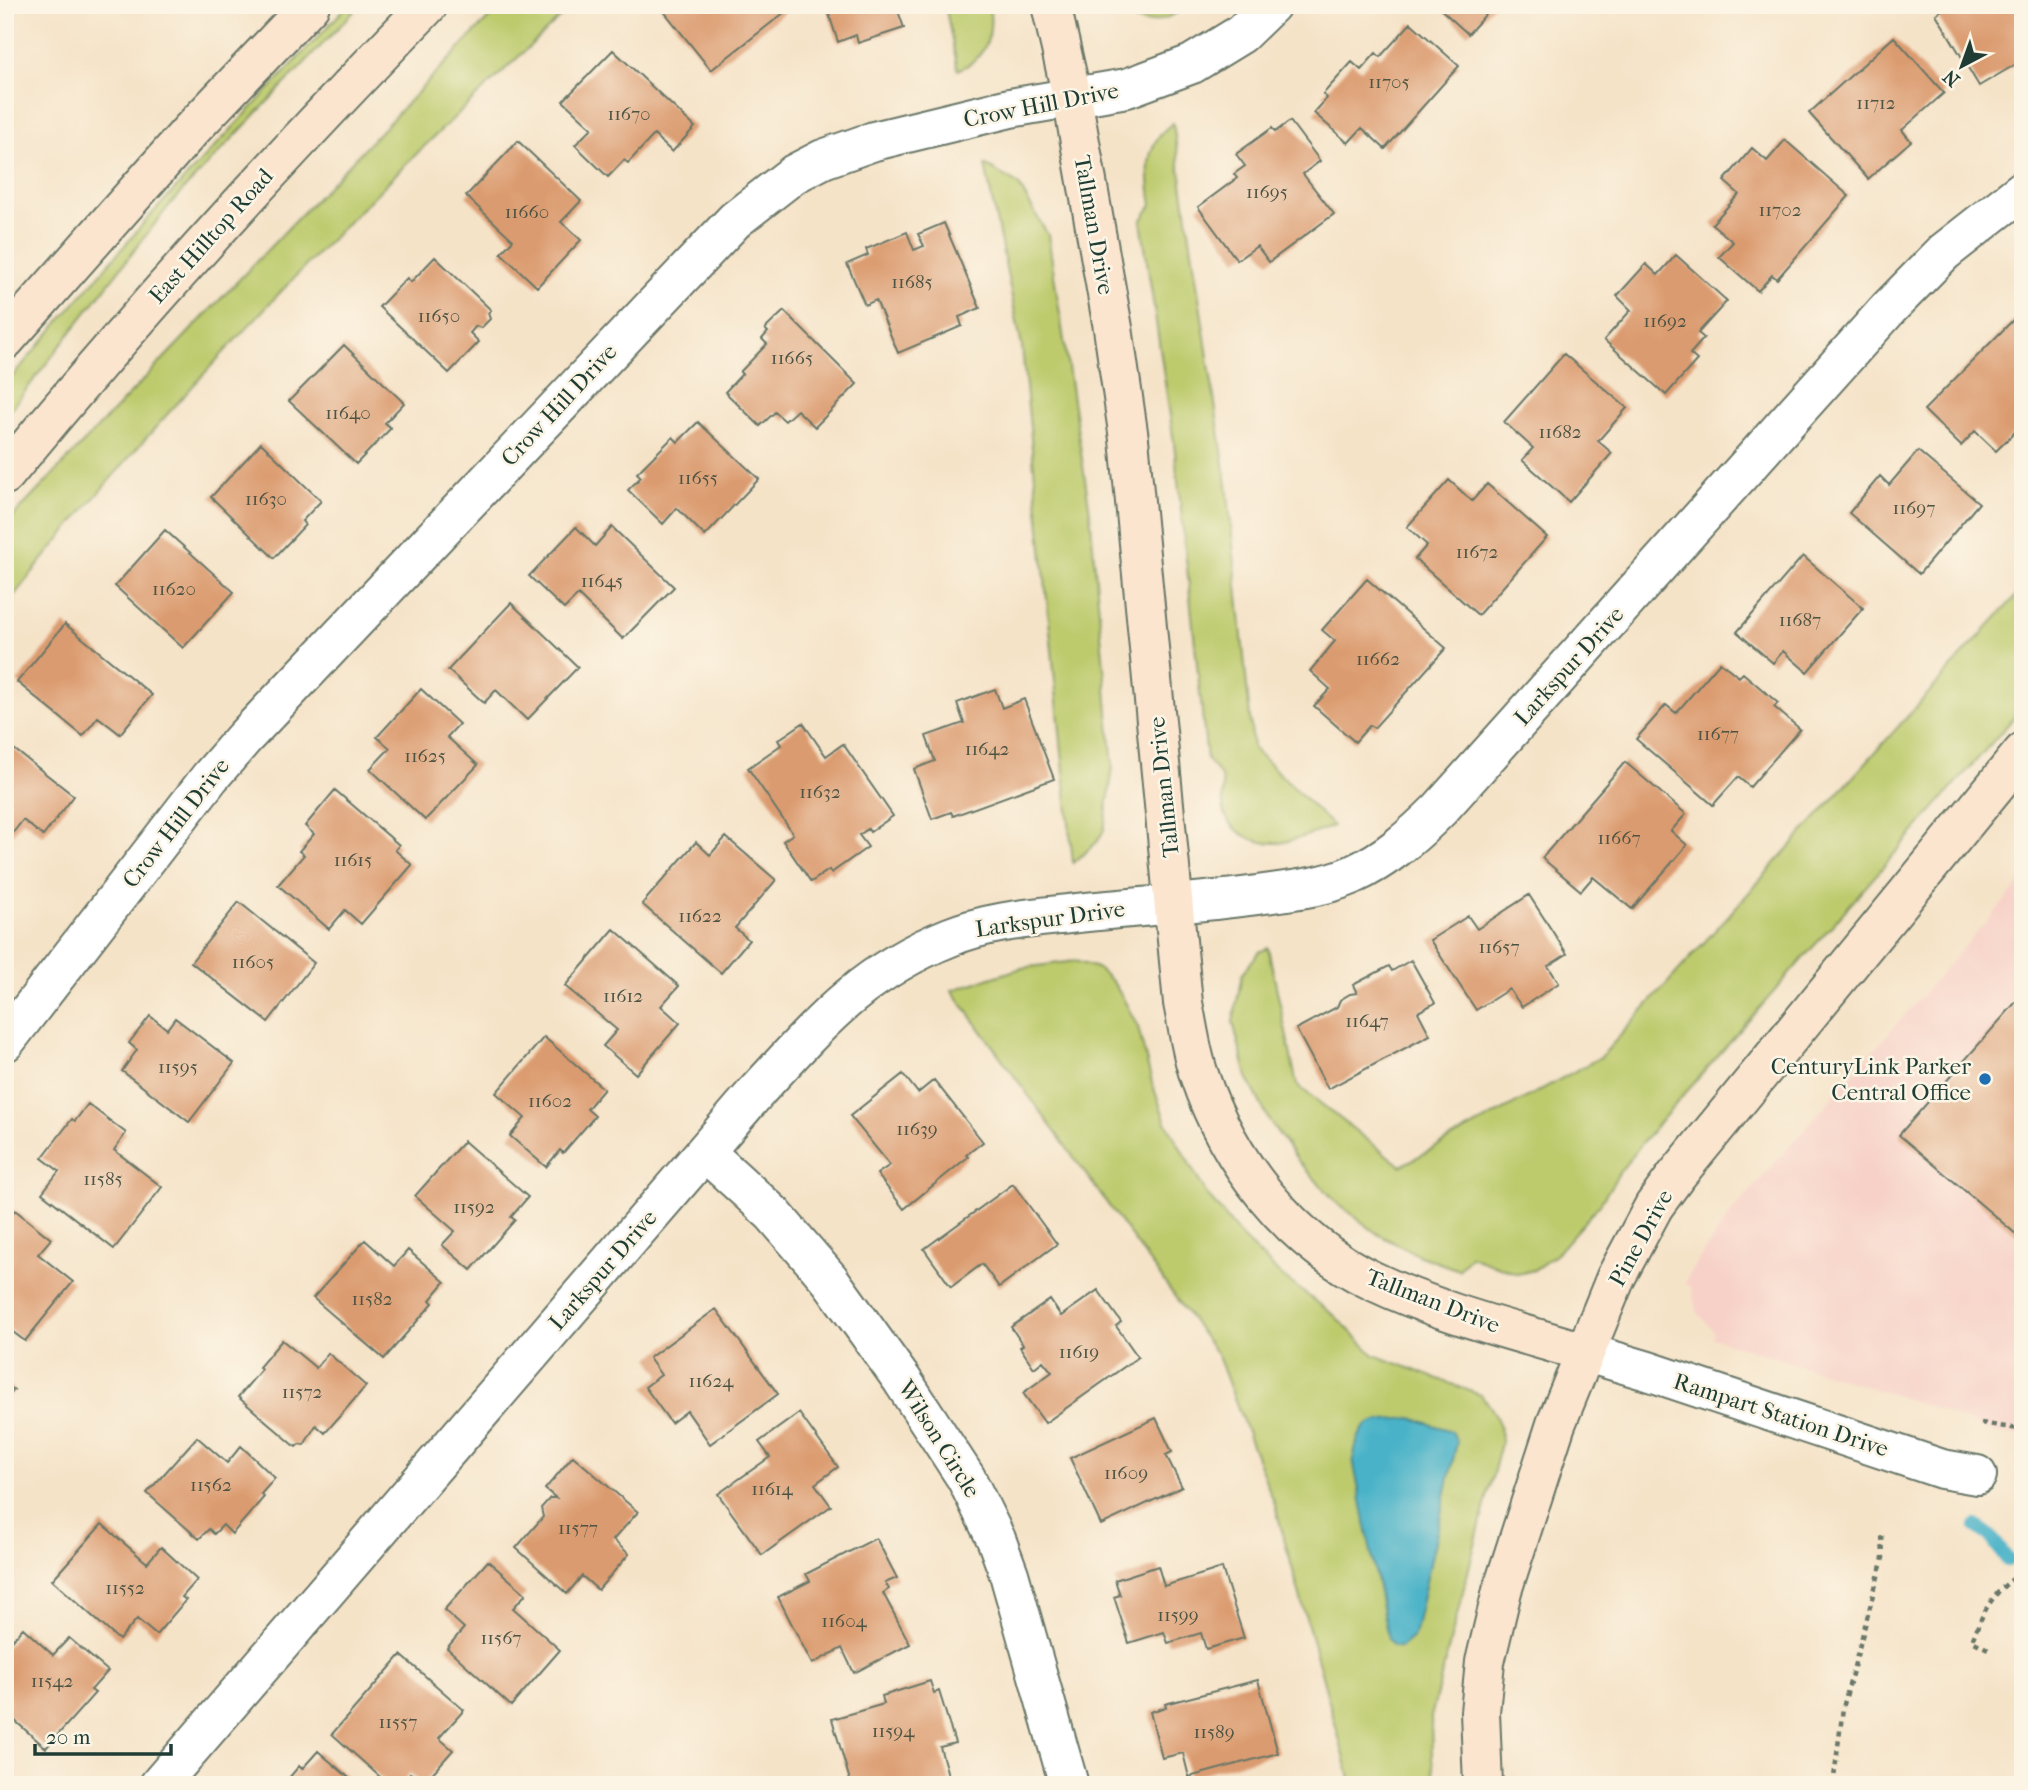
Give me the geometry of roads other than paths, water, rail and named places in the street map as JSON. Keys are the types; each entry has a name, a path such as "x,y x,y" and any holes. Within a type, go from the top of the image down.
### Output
{"street":[{"path":"5,340 182,140 310,5"},
{"name":"East Hilltop Road","path":"5,475 65,402 292,146 428,5"},
{"name":"Tallman Drive","path":"1051,5 1072,97 1113,328 1129,439 1184,1003 1198,1074 1228,1141 1265,1194 1317,1245 1345,1266 1401,1294 1584,1352"},
{"name":"Crow Hill Drive","path":"5,1042 210,777 244,738 752,205 808,166 874,141 1010,108 1127,88 1192,64 1241,34 1271,5"},
{"name":"Larkspur Drive","path":"159,1785 812,1030 867,981 907,957 950,937 992,925 1103,910 1231,899 1314,887 1352,875 1395,851 1440,809 1889,308 1944,252 2023,190"},
{"name":"Pine Drive","path":"1483,1785 1480,1712 1491,1634 1556,1424 1616,1277 1654,1206 2023,752"},
{"name":"Wilson Circle","path":"705,1152 773,1214 823,1272 902,1380 966,1478 996,1539 1009,1574 1069,1785"},
{"name":"Rampart Station Drive","path":"1584,1352 1942,1469 1977,1475"}],"water":[{"path":"1412,1418 1452,1431 1457,1442 1414,1636 1400,1648 1393,1646 1388,1639 1353,1460 1359,1435 1364,1428 1377,1421"}],"waterway":[{"path":"1976,1526 1990,1536 2008,1560"}],"place":[{"name":"CenturyLink Parker Central Office","path":"1985,1079"}]}
